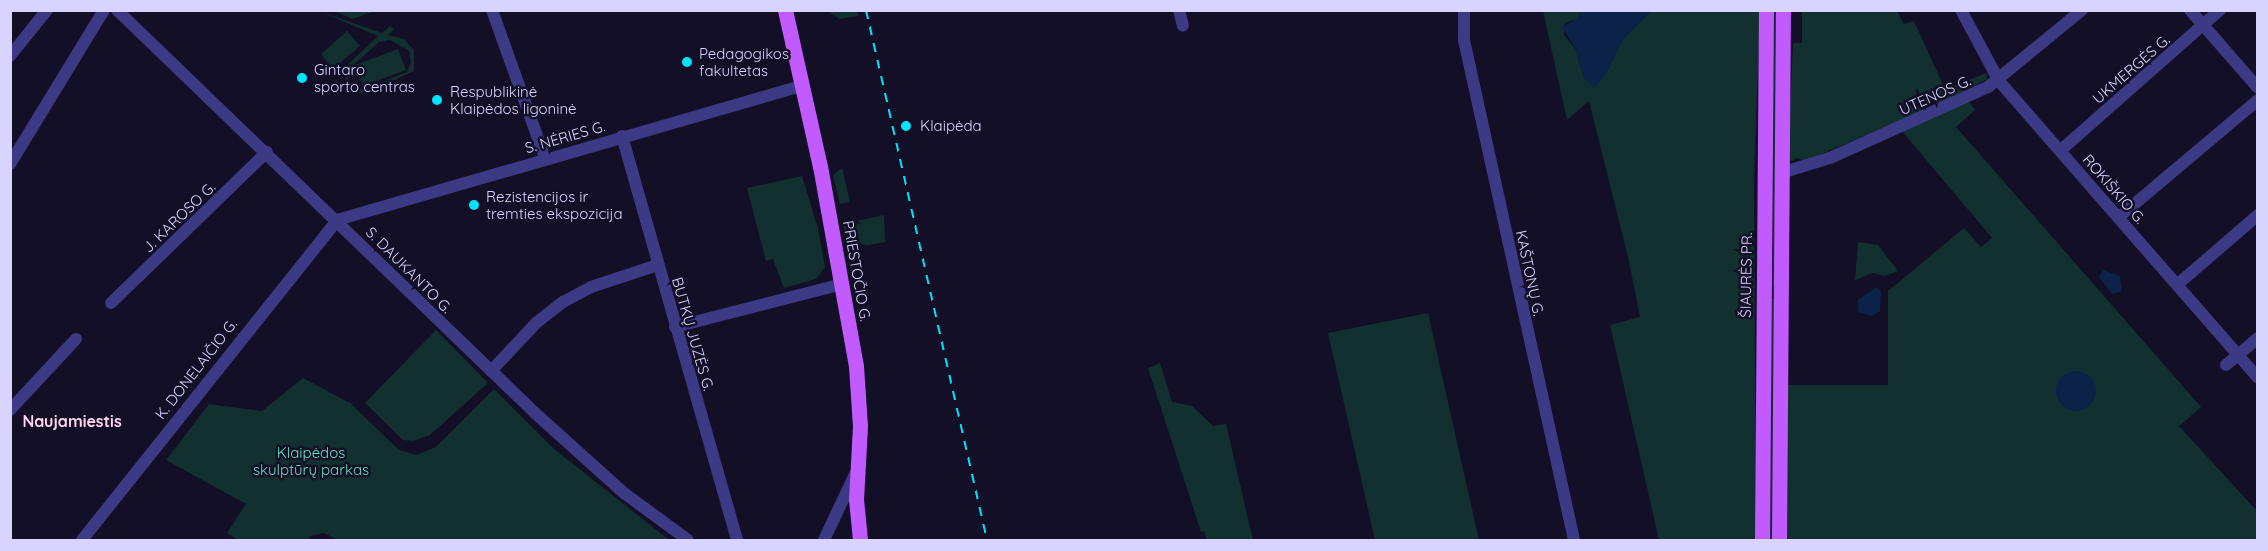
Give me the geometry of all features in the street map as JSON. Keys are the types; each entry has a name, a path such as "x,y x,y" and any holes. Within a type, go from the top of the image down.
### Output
{"main road":[{"name":"PRIESTOČIO G.","path":"785,10 842,284 859,393 856,499 860,540"},
{"name":"ŠIAURĖS PR.","path":"1762,540 1766,10"},
{"path":"1779,540 1783,10"},
{"path":"1764,285 1772,291 1781,285"}],"street":[{"path":"10,56 47,10"},
{"path":"10,164 104,10"},
{"name":"S. DAUKANTO G.","path":"117,10 267,152 491,371 595,468 688,540"},
{"path":"492,10 545,158"},
{"path":"1179,10 1183,26"},
{"name":"KAŠTONŲ G.","path":"1464,10 1464,40 1575,540"},
{"name":"ROKIŠKIO G.","path":"1961,10 1999,81 2258,378"},
{"path":"2190,10 2258,88"},
{"name":"UKMERGĖS G.","path":"2061,150 2220,10"},
{"name":"UTENOS G.","path":"1781,173 1830,158 1999,81 2075,13"},
{"name":"S. NĖRIES G.","path":"337,220 545,158 802,86"},
{"path":"2119,217 2258,100"},
{"name":"BUTKŲ JUZĖS G.","path":"622,136 737,540"},
{"name":"J. KAROSO G.","path":"111,303 267,152"},
{"path":"2178,284 2258,215"},
{"name":"K. DONELAIČIO G.","path":"82,540 337,220"},
{"path":"491,371 536,323 563,302 591,287 658,266"},
{"path":"675,327 842,284"},
{"path":"2226,365 2258,338"},
{"path":"10,410 76,339"},
{"path":"824,540 857,468"}],"green space":[{"path":"1777,10 1775,285 1773,286 1771,11"},
{"path":"319,11 382,33 390,26 394,29 388,35 404,39 414,50 414,71 364,94 348,90 343,69 378,36","holes":["390,40 409,51 411,62 407,72 364,89 350,86 347,76 350,68 379,42"]},
{"path":"335,11 375,11 352,19"},
{"path":"828,11 857,11 859,16 839,19"},
{"path":"1543,11 1581,11 1577,19 1565,23 1564,35 1576,50 1584,79 1606,74 1623,39 1651,11 1760,11 1754,179 1756,540 1659,540 1610,325 1640,317 1628,257 1589,101 1567,120"},
{"path":"1802,11 1897,11 1904,24 1914,21 1945,89 1987,73 1987,79 1937,105 1926,95 1921,97 1924,108 1918,113 1805,161 1798,158 1791,161 1788,157 1793,43 1802,43"},
{"path":"347,31 360,46 333,69 321,54"},
{"path":"398,49 406,70 363,86 355,65"},
{"path":"1969,101 1975,110 1956,127 2201,407 2179,426 2257,511 2257,540 1785,540 1786,385 1888,385 1888,291 1964,228 1981,247 1992,238 1902,131"},
{"path":"842,168 850,202 840,204 833,175"},
{"path":"802,176 818,228 825,267 816,279 784,288 773,259 766,261 747,188"},
{"path":"884,215 885,242 848,249 843,224"},
{"path":"1858,242 1878,245 1898,271 1885,276 1873,273 1855,280"},
{"path":"1768,299 1775,299 1774,540 1767,540"},
{"path":"1428,313 1479,540 1375,540 1328,333"},
{"path":"436,330 488,383 430,435 413,441 403,440 365,403"},
{"path":"1160,363 1172,402 1192,406 1213,426 1226,424 1253,540 1207,540 1204,531 1201,532 1148,368"},
{"name":"Klaipėdos skulptūrų parkas","path":"303,378 350,403 399,450 416,455 436,447 494,389 553,448 669,540 338,540 324,533 307,537 313,540 238,540 227,533 246,504 166,460 209,404 262,411"}],"water":[{"path":"1581,11 1651,11 1623,39 1606,74 1594,88 1584,78 1576,50 1562,27 1577,19"},
{"path":"2103,270 2120,276 2122,291 2112,294 2099,277"},
{"path":"1876,287 1881,291 1880,311 1872,316 1858,312 1858,300"},
{"path":"2076,371 2084,372 2090,377 2095,383 2095,399 2090,405 2084,410 2076,411 2068,410 2062,405 2057,399 2056,391 2057,383 2062,377 2068,372"}],"railway":[{"path":"866,10 987,540"}],"place":[{"name":"Pedagogikos fakultetas","path":"687,62"},
{"name":"Gintaro sporto centras","path":"302,78"},
{"name":"Respublikinė Klaipėdos ligoninė","path":"437,100"},
{"name":"Klaipėda","path":"906,126"},
{"name":"Rezistencijos ir tremties ekspozicija","path":"474,205"}],"district":[{"name":"Naujamiestis","path":"72,421"}]}
